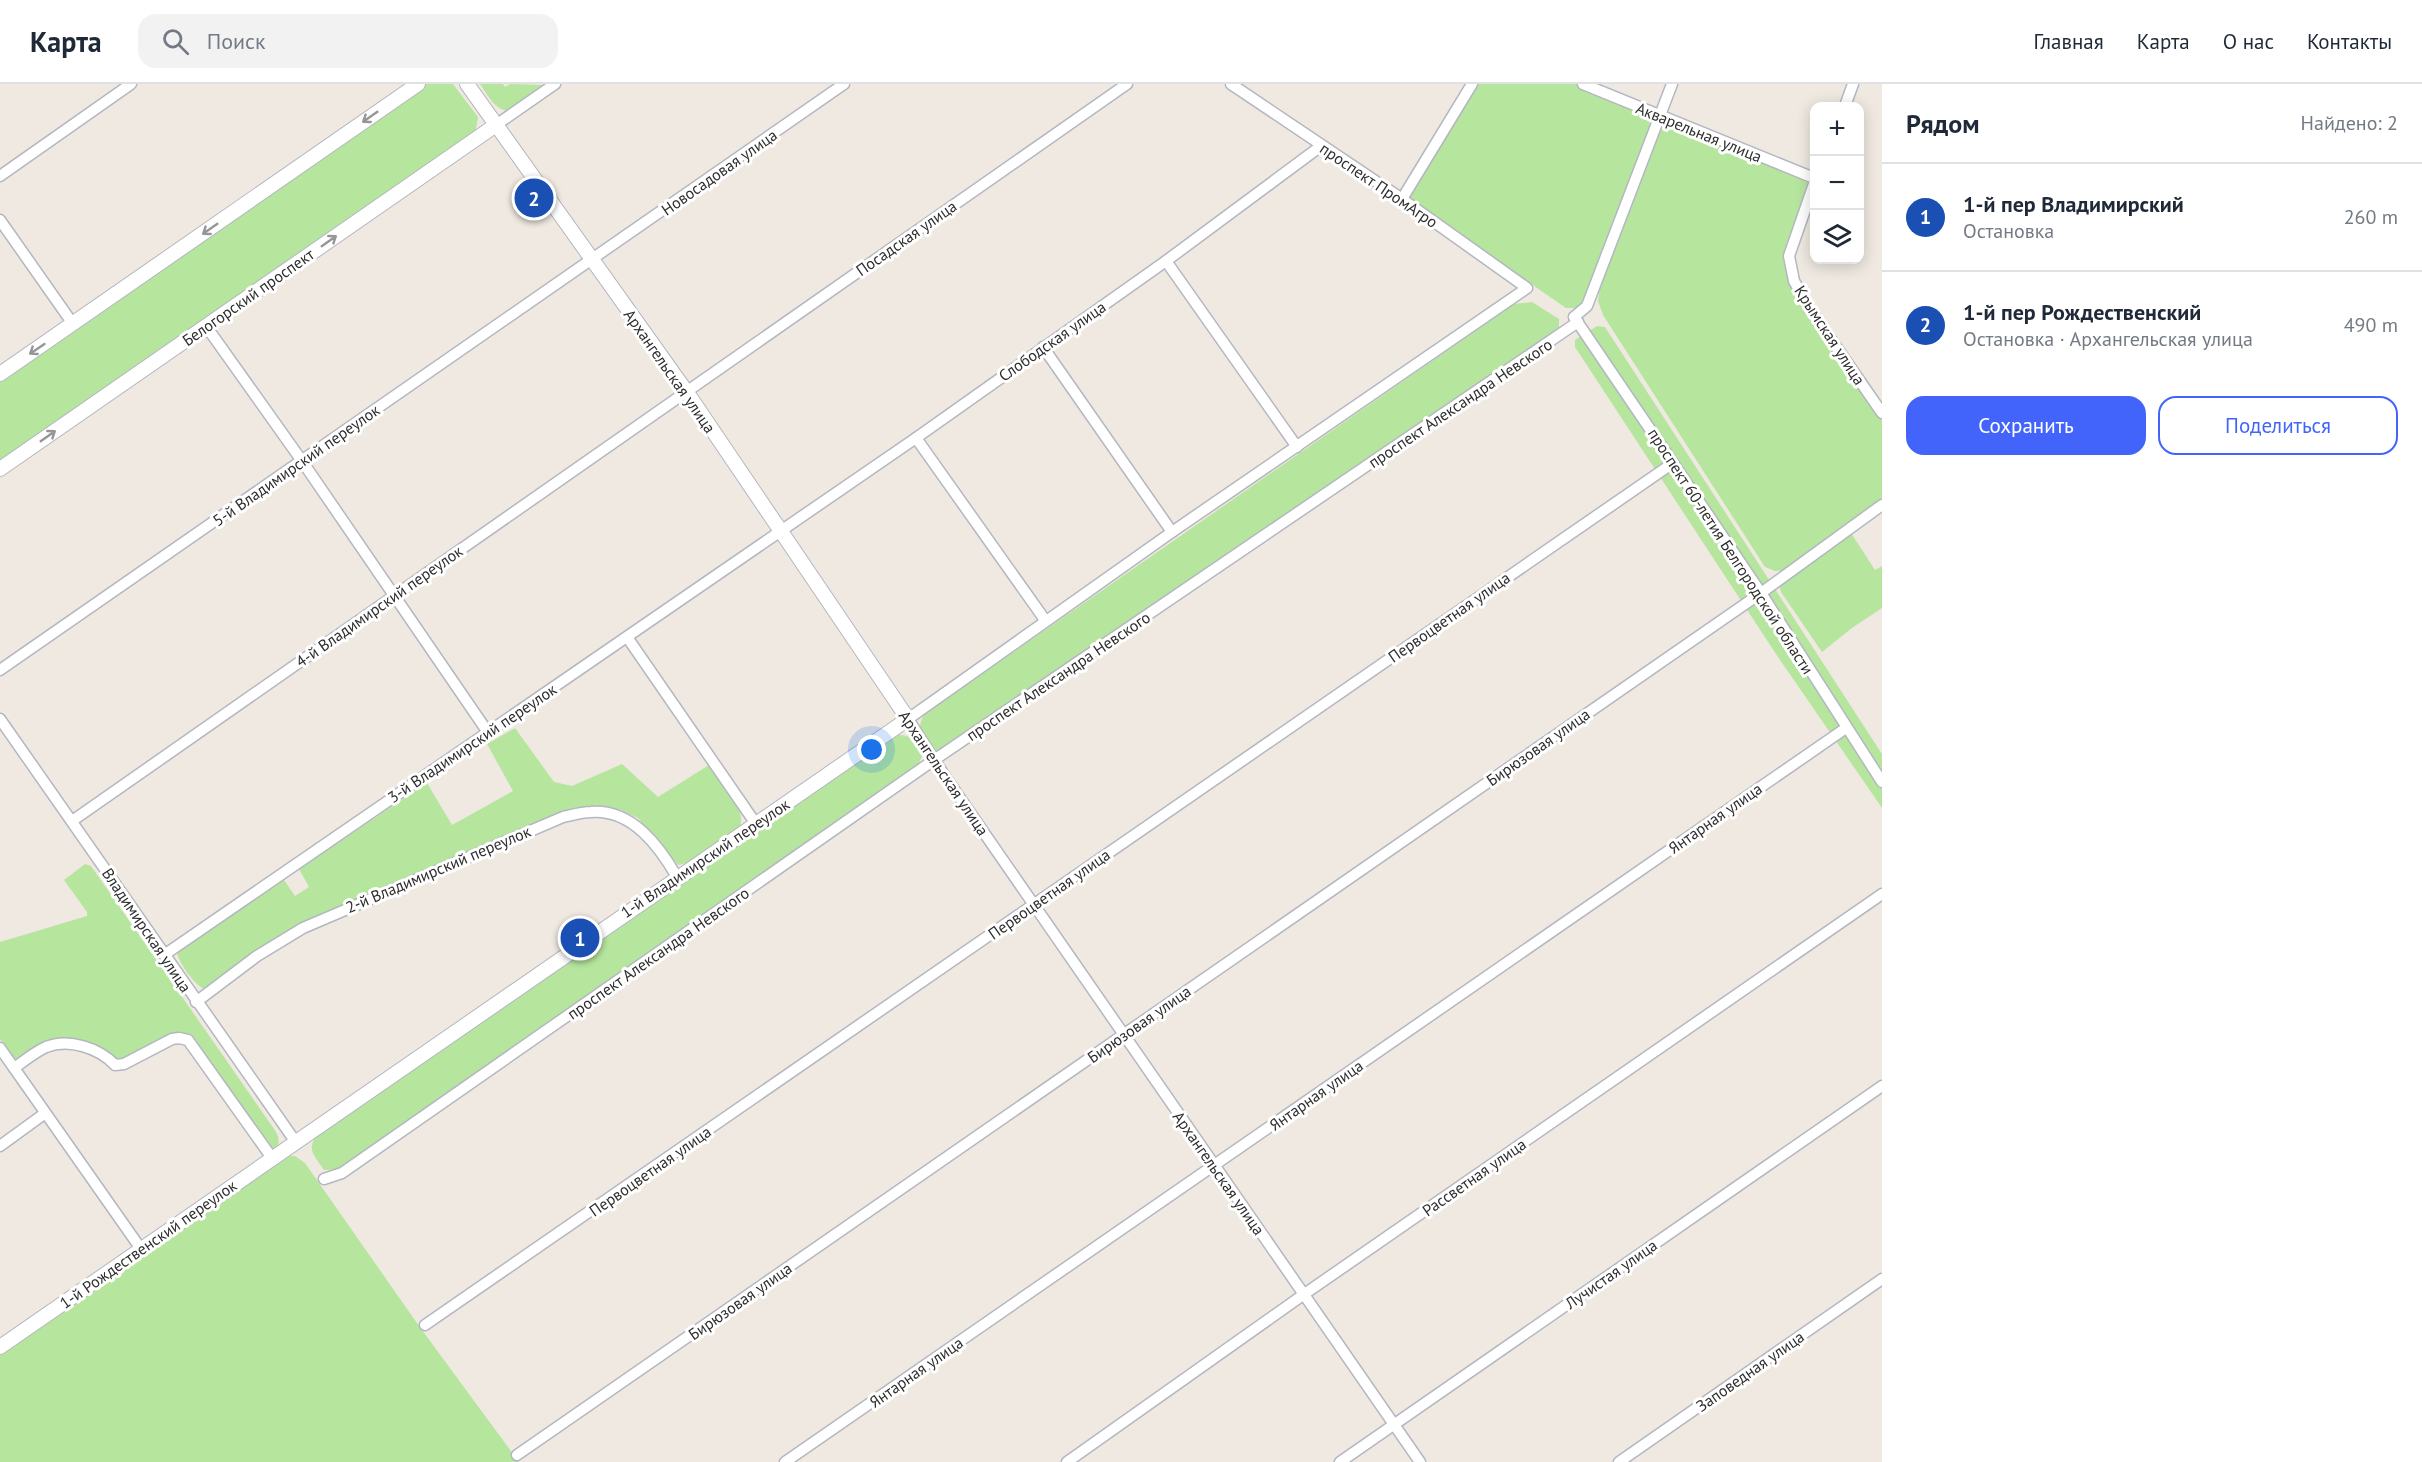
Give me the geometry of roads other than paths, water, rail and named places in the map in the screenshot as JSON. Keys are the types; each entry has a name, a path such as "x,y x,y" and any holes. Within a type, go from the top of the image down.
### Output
{"street":[{"path":"0,176 131,84"},
{"path":"0,374 418,84"},
{"name":"Архангельская улица","path":"466,84 686,392 1033,905 1420,1462"},
{"path":"496,125 555,84"},
{"name":"Новосадовая улица","path":"593,260 844,84"},
{"name":"Посадская улица","path":"686,392 1127,84"},
{"name":"проспект ПромАгро","path":"1231,84 1402,199 1527,288 1297,447"},
{"path":"1402,199 1472,84"},
{"name":"Акварельная улица","path":"1583,84 1810,176"},
{"name":"проспект Александра Невского","path":"324,1179 342,1173 934,760 1578,322 1574,317 1587,306 1672,84"},
{"path":"1846,102 1853,84"},
{"name":"Белогорский проспект","path":"0,469 496,125"},
{"name":"Слободская улица","path":"780,530 916,438 1166,261 1322,146"},
{"name":"Крымская улица","path":"1810,198 1790,255 1794,281 1810,309 1882,413"},
{"path":"0,220 73,324"},
{"name":"5-й Владимирский переулок","path":"0,670 593,260"},
{"path":"908,719 1045,620 1297,447 1166,261"},
{"name":"проспект 60-летия Белгородской области","path":"1578,322 1761,593 1882,782"},
{"path":"206,326 395,595 487,731"},
{"path":"1043,347 1172,532"},
{"name":"4-й Владимирский переулок","path":"72,821 686,392"},
{"path":"916,438 1045,620"},
{"name":"Первоцветная улица","path":"425,1325 1673,462"},
{"name":"Бирюзовая улица","path":"517,1455 1761,593 1882,505"},
{"name":"3-й Владимирский переулок","path":"164,955 780,530"},
{"path":"627,637 756,824"},
{"name":"Владимирская улица","path":"0,719 295,1141"},
{"name":"1-й Владимирский переулок","path":"295,1141 908,719"},
{"name":"Янтарная улица","path":"785,1462 1846,728"},
{"name":"2-й Владимирский переулок","path":"196,1002 257,956 303,928 563,817 592,812 613,814 633,823 668,861 677,877"},
{"name":"Рассветная улица","path":"1067,1462 1303,1295 1882,894"},
{"path":"14,1068 46,1047 63,1044 97,1050 115,1065 124,1064 172,1039 188,1040 272,1158"},
{"path":"0,1048 44,1114 141,1249"},
{"name":"Лучистая улица","path":"1340,1462 1882,1086"},
{"path":"0,1146 44,1114"},
{"name":"1-й Рождественский переулок","path":"0,1347 295,1141"},
{"name":"Заповедная улица","path":"1619,1462 1882,1279"}],"place":[{"name":"1-й пер Рождественский","path":"534,198"},
{"name":"1-й пер Владимирский","path":"580,938"}]}
